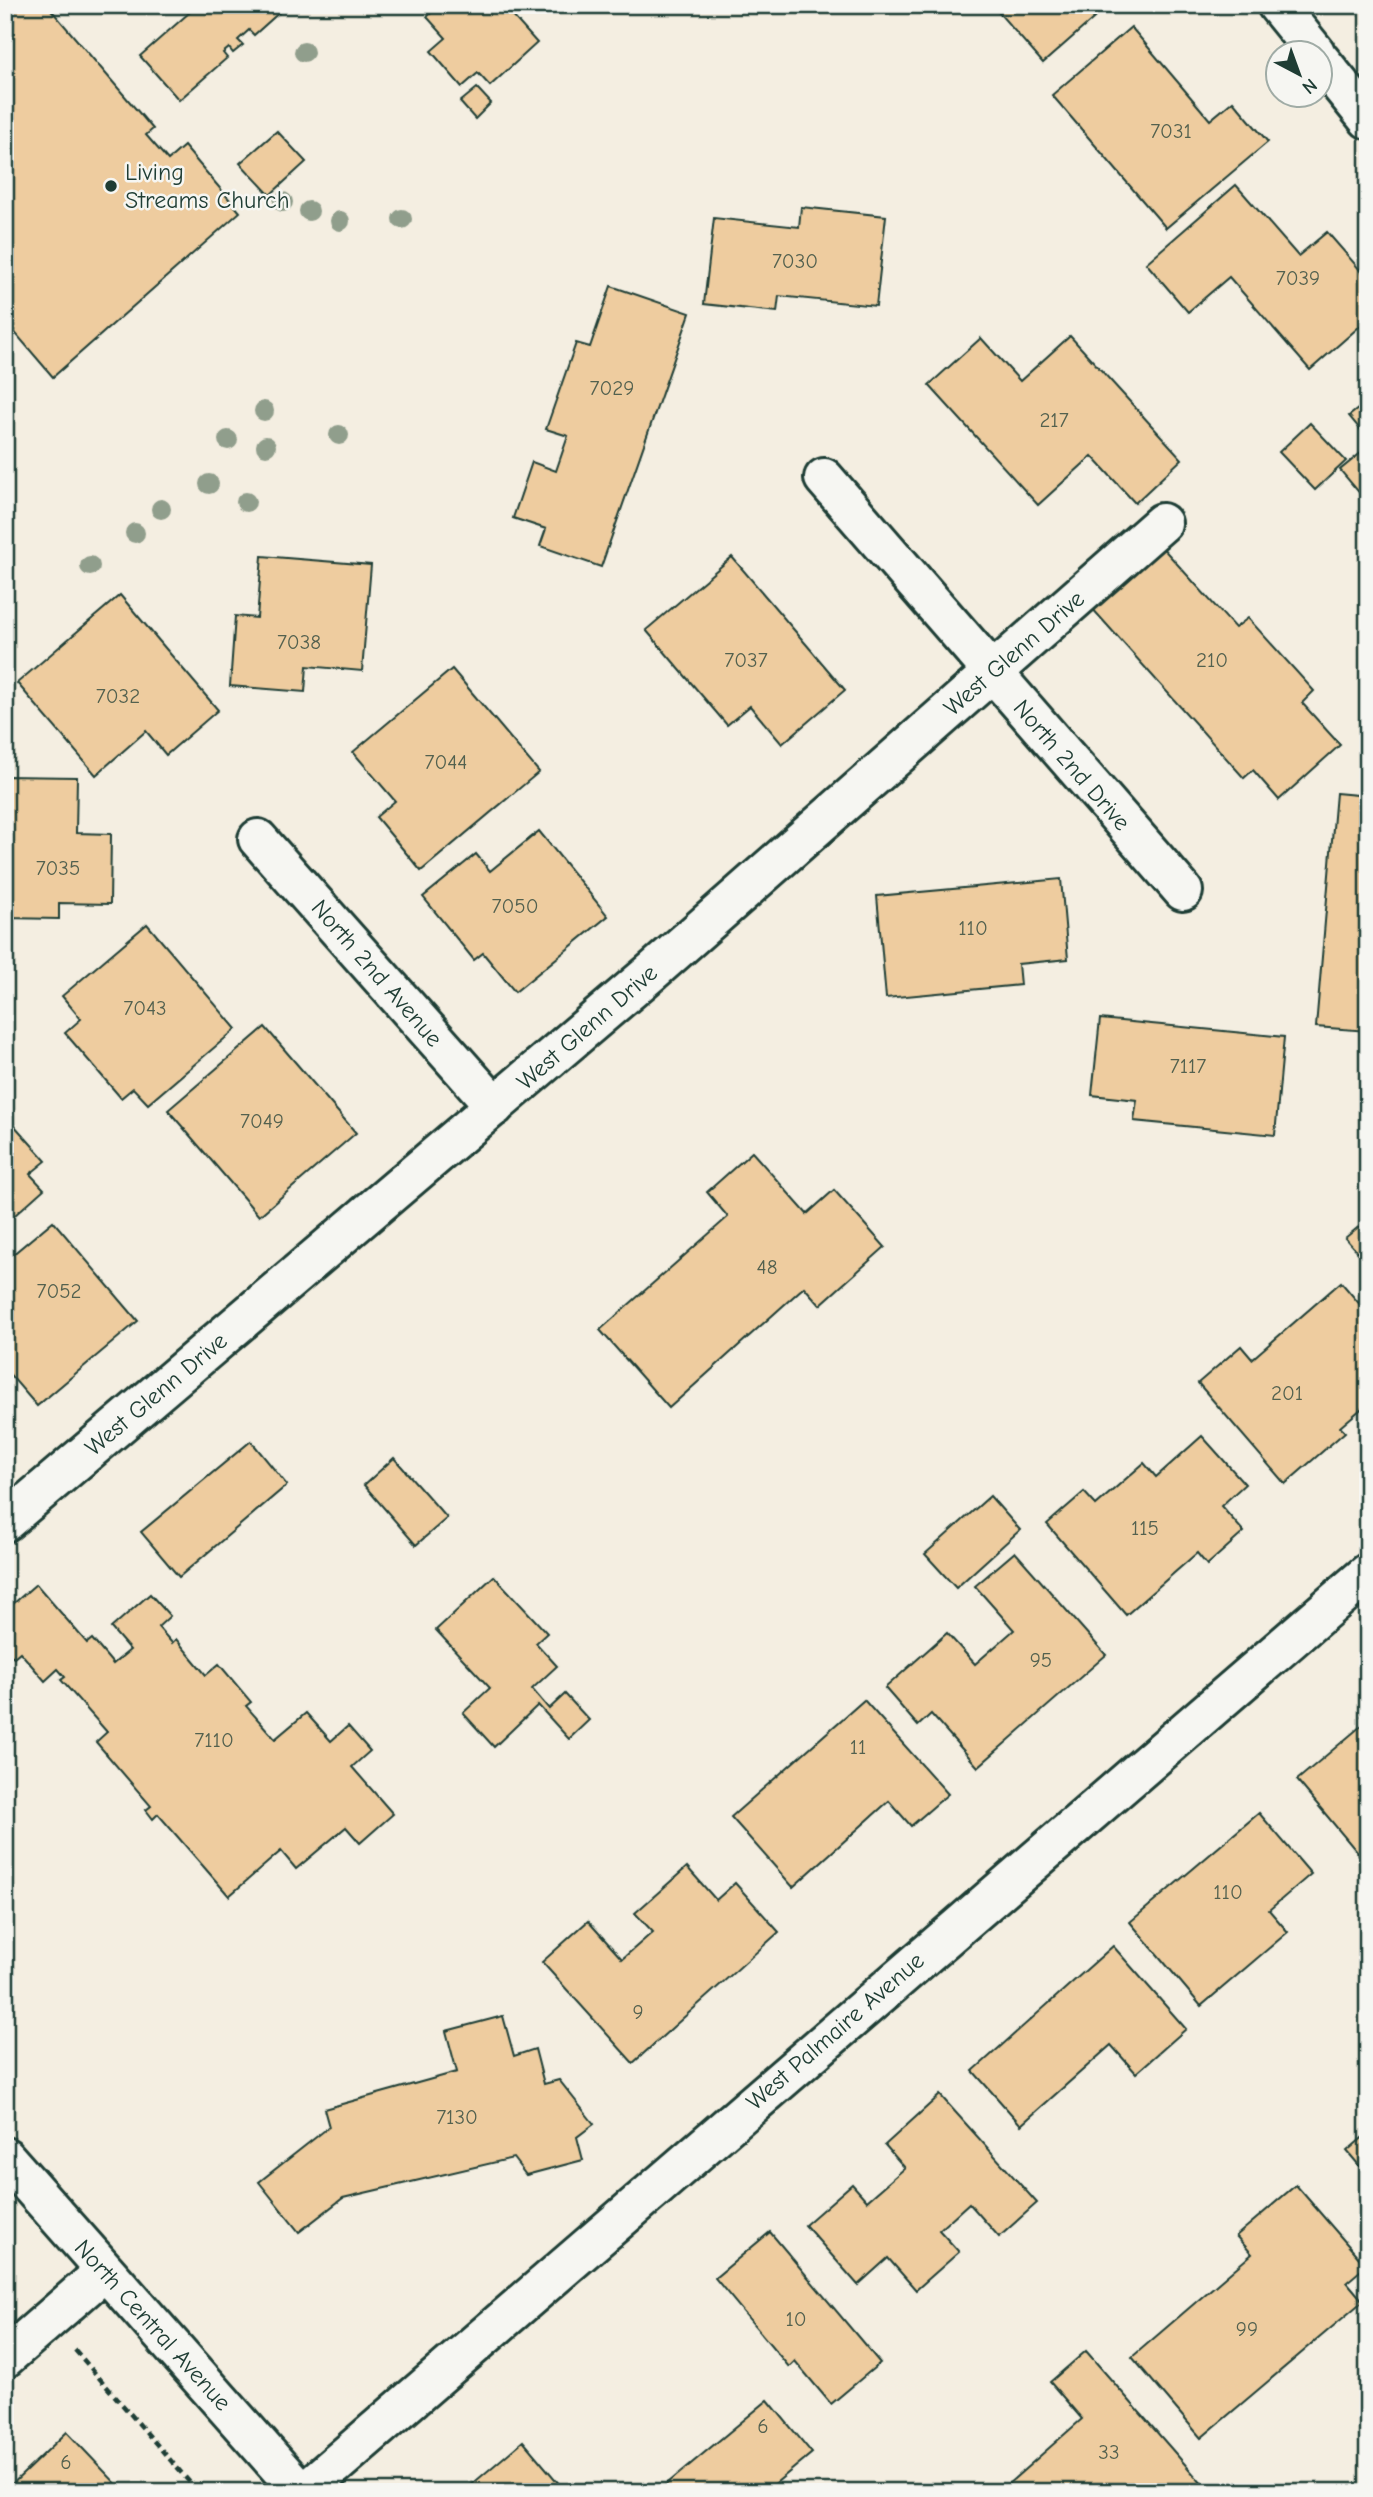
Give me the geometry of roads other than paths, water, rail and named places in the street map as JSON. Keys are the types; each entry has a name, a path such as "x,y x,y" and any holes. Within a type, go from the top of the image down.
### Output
{"street":[{"path":"1277,5 1304,38"},
{"path":"1334,76 1368,119"},
{"name":"North 2nd Drive","path":"824,478 990,673 1183,891"},
{"name":"West Glenn Drive","path":"5,1522 495,1106 1162,523"},
{"name":"North 2nd Avenue","path":"258,839 495,1106"},
{"name":"West Palmaire Avenue","path":"303,2492 1368,1573"},
{"name":"North Central Avenue","path":"5,2157 303,2492"},
{"path":"5,2358 105,2272"}],"place":[{"name":"Living Streams Church","path":"111,186"}]}
